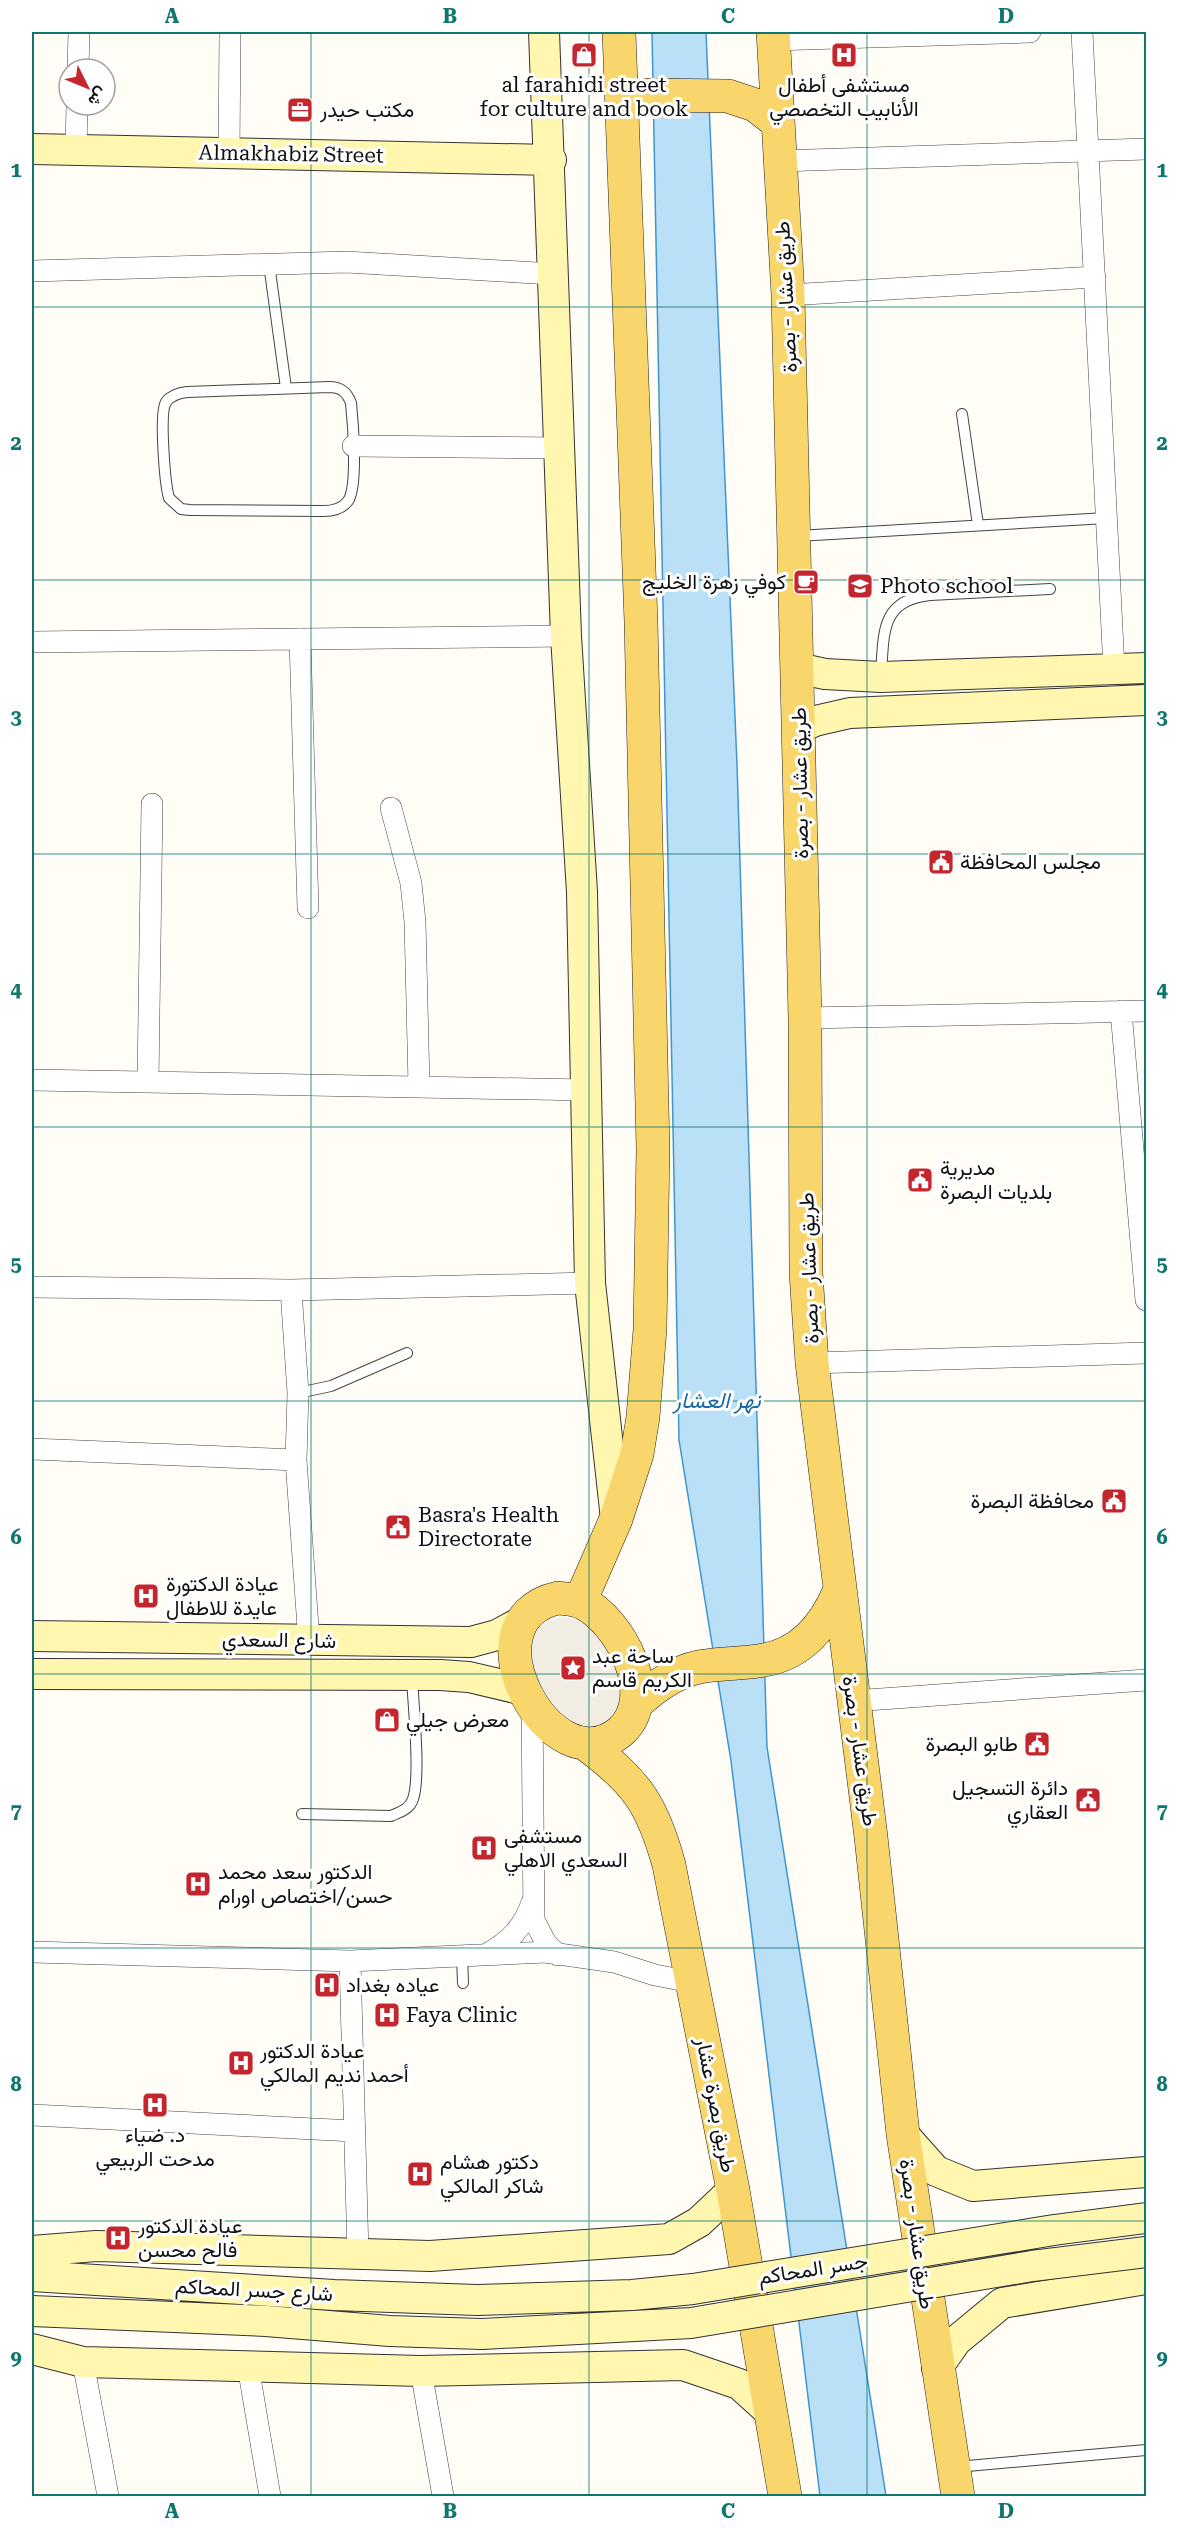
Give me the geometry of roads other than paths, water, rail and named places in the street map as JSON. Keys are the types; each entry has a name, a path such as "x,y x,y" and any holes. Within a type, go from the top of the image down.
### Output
{"main road":[{"path":"544,32 566,636 582,892 590,1283 616,1519"},
{"path":"580,1602 616,1519 636,1454 643,1417 650,1329 653,1149 641,622 619,32"},
{"name":"طريق عشار - بصرة","path":"773,36 788,295 805,1018 806,1273 812,1363 839,1592 872,1837 903,2134 956,2482"},
{"path":"621,109 633,100 648,95 728,96 755,105 777,122"},
{"name":"Almakhabiz Street","path":"32,149 550,160"},
{"path":"797,668 825,674 881,677 1146,668"},
{"path":"799,728 850,713 1146,700"},
{"path":"636,1704 659,1685 686,1671 700,1667 766,1660 786,1653 804,1642 819,1628 831,1611 839,1592"},
{"path":"558,1598 580,1602 603,1619 623,1646 636,1681 636,1704 626,1726 617,1734 596,1743 584,1743 563,1737 528,1697 516,1659 515,1644 521,1622 537,1605 558,1598"},
{"name":"شارع السعدي","path":"32,1636 471,1642 497,1635 521,1622"},
{"name":"شارع السعدي","path":"32,1674 469,1677 528,1697"},
{"name":"طريق بصرة عشار","path":"584,1743 615,1766 641,1795 659,1828 669,1865 733,2190 785,2496"},
{"path":"903,2134 936,2171 973,2186 1146,2172"},
{"path":"32,2251 96,2246 430,2256 669,2240 699,2222 733,2190"},
{"name":"جسر المحاكم","path":"477,2300 632,2295 693,2289 1054,2230 1146,2218"},
{"name":"جسر المحاكم","path":"32,2311 266,2321 390,2331 482,2334 691,2323 1032,2266 1146,2252"},
{"name":"شارع جسر المحاكم","path":"32,2276 334,2295 477,2300"},
{"path":"937,2368 956,2341 1002,2303 1146,2279"},
{"path":"32,2349 82,2361 421,2371 683,2365 739,2384 771,2413"}],"street":[{"path":"78,57 79,32"},
{"path":"229,153 231,32"},
{"path":"773,36 1030,32"},
{"path":"1082,32 1114,669"},
{"path":"76,150 77,117"},
{"path":"779,161 1146,149"},
{"path":"32,271 346,262 553,274"},
{"path":"788,295 1095,277"},
{"path":"353,446 559,448"},
{"path":"32,642 566,636"},
{"path":"300,639 308,908"},
{"path":"148,1082 152,804"},
{"path":"392,808 411,882 414,912 419,1085"},
{"path":"1121,1011 1146,1299"},
{"path":"805,1018 1146,1011"},
{"path":"32,1080 586,1089"},
{"path":"32,1287 291,1290 590,1283"},
{"path":"291,1290 298,1393 296,1460 309,1641"},
{"path":"812,1363 1146,1353"},
{"path":"32,1449 296,1460"},
{"path":"854,1701 1146,1680"},
{"path":"528,1697 534,1920 539,1933 558,1955"},
{"path":"486,1955 499,1948 520,1927 533,1899"},
{"path":"32,1952 350,1961 545,1952 614,1962 655,1975 692,1982"},
{"path":"350,1961 358,2254"},
{"path":"32,2115 354,2131"},
{"path":"82,2361 108,2496"},
{"path":"248,2366 270,2496"},
{"path":"421,2371 443,2496"}],"lane":[{"path":"269,264 286,388"},
{"path":"335,387 346,392 351,403 353,492 342,507 333,511 190,510 174,505 167,490 163,416 167,402 179,393 286,388 335,387"},
{"path":"962,414 978,525"},
{"path":"794,536 1107,518"},
{"path":"881,677 885,626 891,613 902,602 916,596 930,594 1050,589"},
{"path":"298,1393 331,1386 407,1353"},
{"path":"302,1815 391,1816 404,1811 413,1801 416,1777 412,1675"},
{"path":"462,1956 463,1983"},
{"path":"956,2482 1146,2450"}],"water":[{"name":"نهر العشار","path":"652,32 706,32 737,764 767,1747 886,2496 820,2496 731,1761 679,1440"}],"place":[{"name":"al farahidi street for culture and book","path":"584,55"},
{"name":"مستشفى أطفال الأنابيب التخصصي","path":"844,55"},
{"name":"مكتب حيدر","path":"300,110"},
{"name":"كوفي زهرة الخليج","path":"806,582"},
{"name":"Photo school","path":"860,586"},
{"name":"مجلس المحافظة","path":"941,862"},
{"name":"مديرية بلديات البصرة","path":"920,1180"},
{"name":"محافظة البصرة","path":"1114,1501"},
{"name":"Basra's Health Directorate","path":"398,1527"},
{"name":"عيادة الدكتورة عايدة للاطفال","path":"146,1596"},
{"name":"ساحة عبد الكريم قاسم","path":"573,1668"},
{"name":"معرض جيلي","path":"387,1720"},
{"name":"طابو البصرة","path":"1037,1744"},
{"name":"دائرة التسجيل العقاري","path":"1088,1800"},
{"name":"مستشفى السعدي الاهلي","path":"484,1848"},
{"name":"الدكتور سعد محمد حسن/اختصاص اورام","path":"198,1884"},
{"name":"عياده بغداد","path":"327,1985"},
{"name":"Faya Clinic","path":"387,2015"},
{"name":"عيادة الدكتور أحمد نديم المالكي","path":"241,2063"},
{"name":"د. ضياء مدحت الربيعي","path":"155,2105"},
{"name":"دكتور هشام شاكر المالكي","path":"420,2174"},
{"name":"عيادة الدكتور فالح محسن","path":"118,2238"}]}
